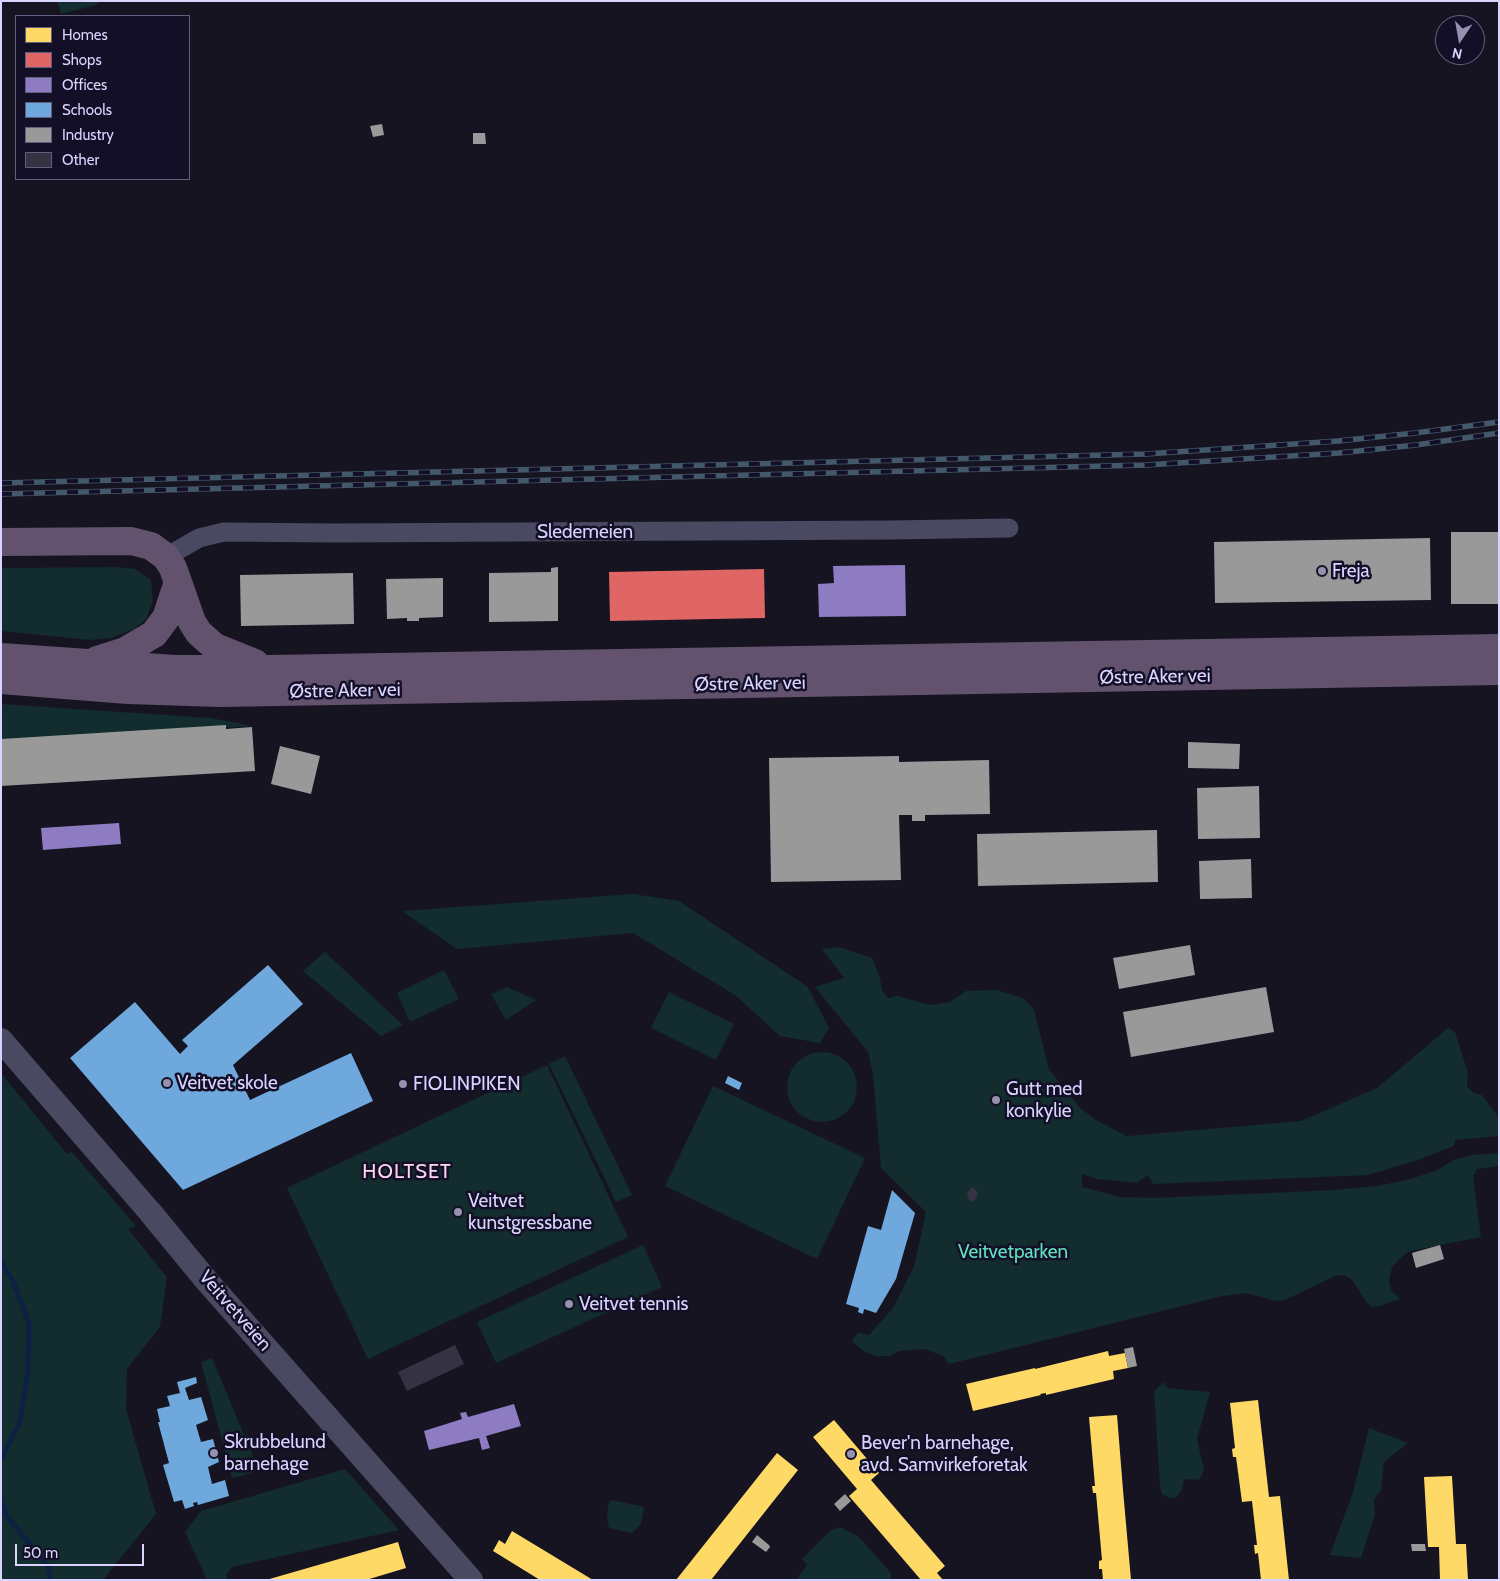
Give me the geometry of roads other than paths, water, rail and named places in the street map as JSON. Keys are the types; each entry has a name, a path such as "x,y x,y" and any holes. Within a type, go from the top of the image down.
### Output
{"highway":[{"path":"1,542 130,541 152,546 166,557 174,568 192,622 199,633 216,647 268,669"},
{"path":"87,664 125,651 154,634 166,618 178,582"},
{"name":"Østre Aker vei","path":"1,657 175,669 268,669 1499,648"},
{"name":"Østre Aker vei","path":"1,680 128,690 220,693 1499,671"}],"street":[{"name":"Sledemeien","path":"166,557 199,538 224,532 336,533 1009,528"},
{"name":"Veitvetveien","path":"1,1040 150,1212 206,1280 471,1580"}],"waterway":[{"path":"1,1262 13,1281 29,1323 28,1371 20,1422 1,1460"},
{"path":"1,1499 7,1516 49,1568 50,1580"}],"railway":[{"path":"1,483 1146,454 1338,441 1499,422"},
{"path":"1,494 1146,465 1339,453 1416,445 1499,433"}],"place":[{"name":"Freja","path":"1322,571"},
{"name":"Veitvet skole","path":"167,1083"},
{"name":"FIOLINPIKEN","path":"403,1084"},
{"name":"Gutt med konkylie","path":"996,1100"},
{"name":"Veitvet kunstgressbane","path":"458,1212"},
{"name":"Veitvet tennis","path":"569,1304"},
{"name":"Skrubbelund barnehage","path":"214,1453"},
{"name":"Bever'n barnehage, avd. Samvirkeforetak","path":"851,1454"}],"district":[{"name":"HOLTSET","path":"407,1172"}],"park label":[{"name":"Veitvetparken","path":"1013,1252"}]}
